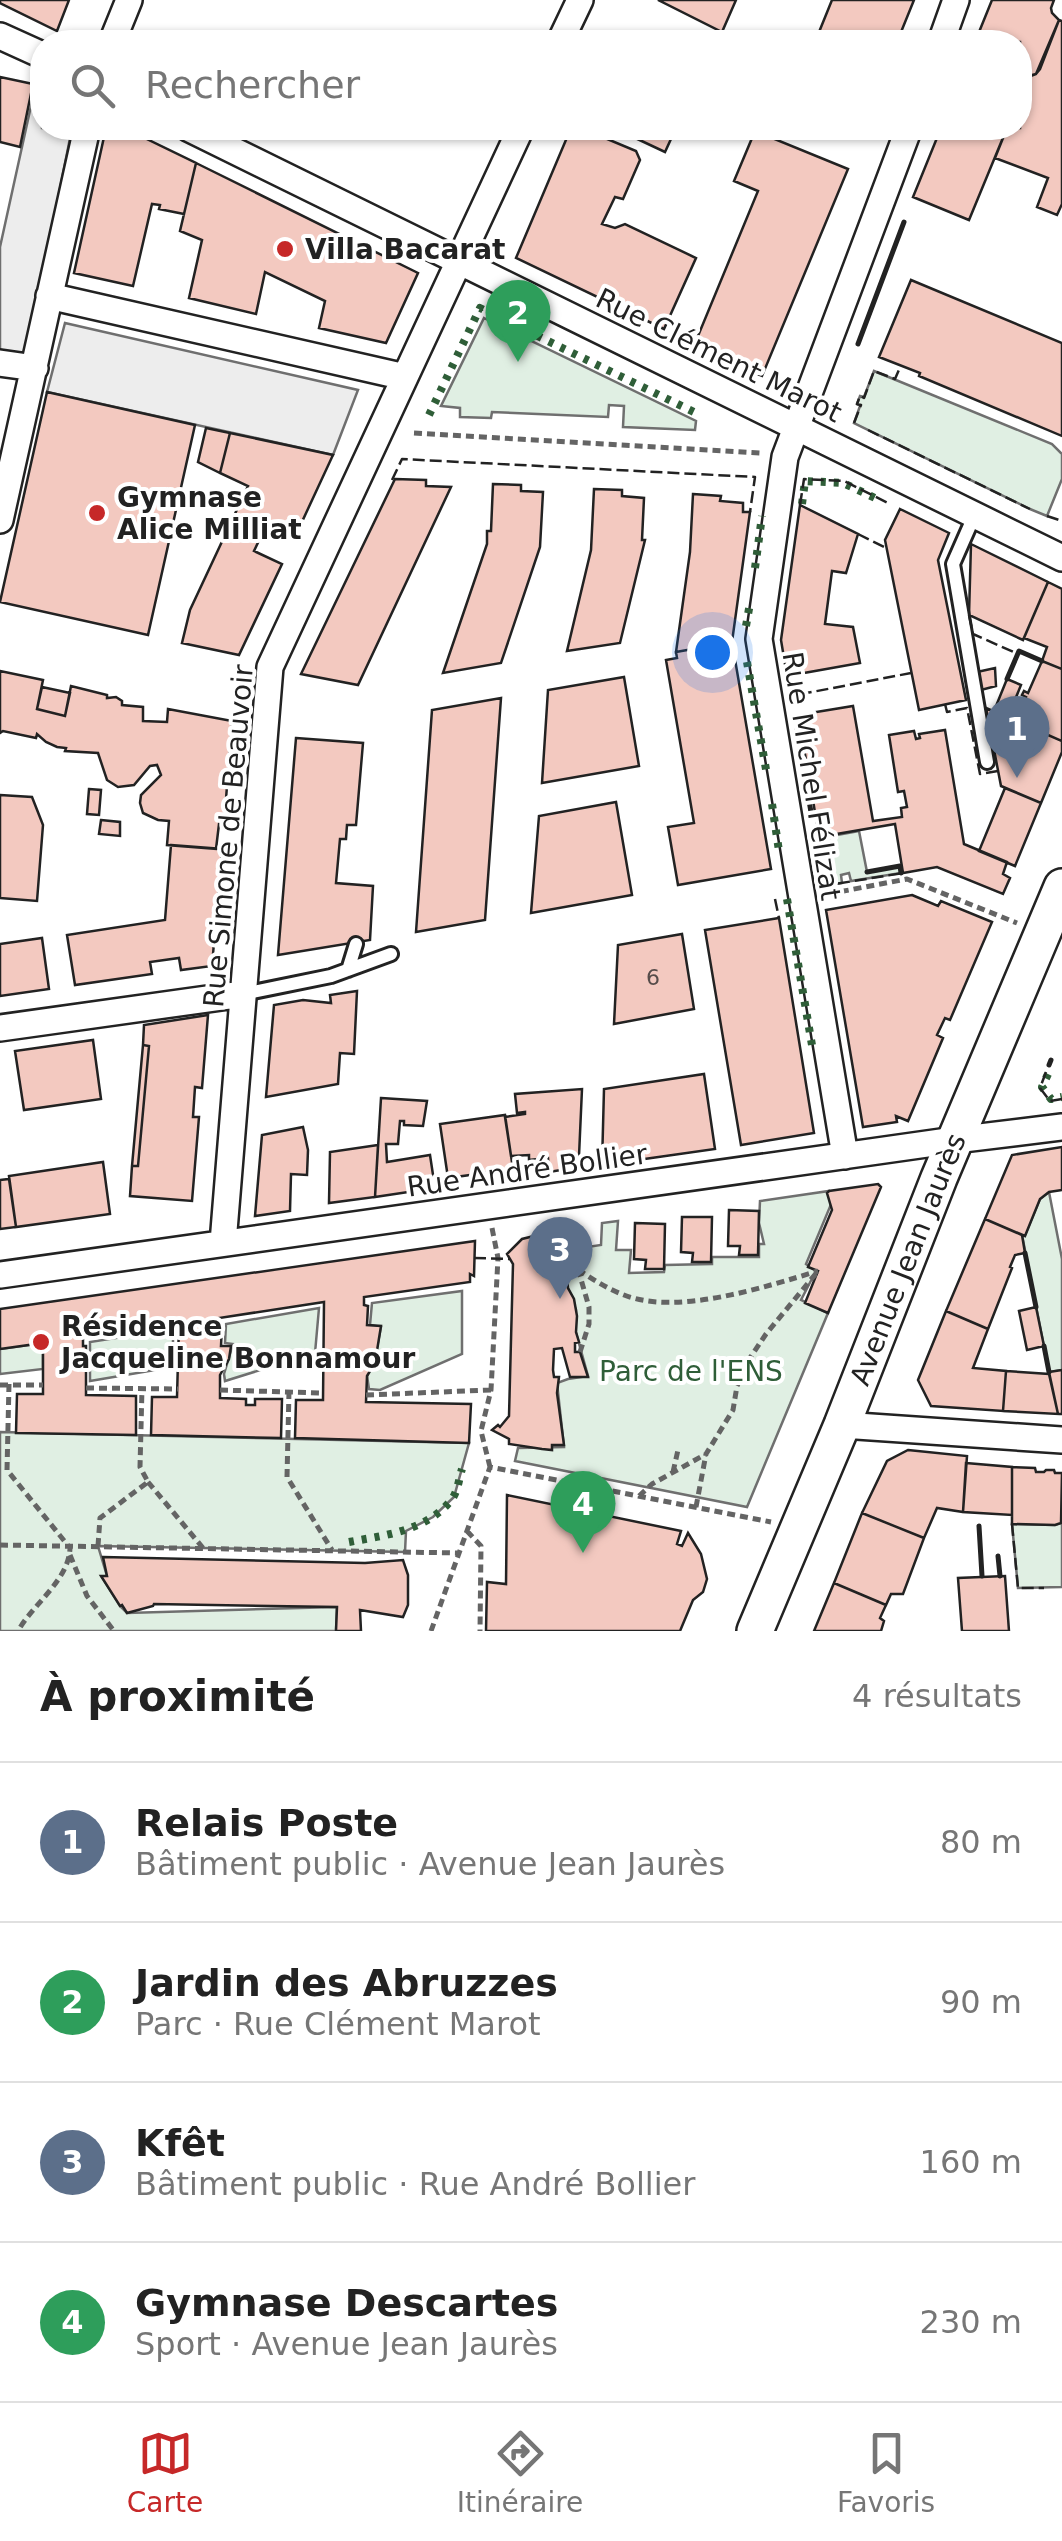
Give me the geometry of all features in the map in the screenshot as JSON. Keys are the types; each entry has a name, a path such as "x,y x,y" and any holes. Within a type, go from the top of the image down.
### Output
{"main road":[{"name":"Avenue Jean Jaurès","path":"755,1631 1062,887"}],"street":[{"path":"117,30 129,0"},
{"path":"566,30 580,0"},
{"path":"945,30 956,0"},
{"path":"0,36 30,50"},
{"path":"0,520 85,140"},
{"name":"Rue Clément Marot","path":"213,140 1062,558"},
{"name":"Rue Simone de Beauvoir","path":"223,1243 270,667 515,140"},
{"name":"Rue Michel Félizat","path":"845,1156 759,639 785,458 905,140"},
{"path":"50,296 405,377"},
{"path":"0,363 35,368"},
{"path":"0,1028 243,994"},
{"name":"Rue André Bollier","path":"0,1275 1062,1127"},
{"path":"842,1425 1062,1440"}],"lane":[{"path":"974,514 953,564 988,762"},
{"path":"348,970 356,944"},
{"path":"243,994 330,976 391,954"}],"path":[{"path":"414,433 756,452 785,458"},
{"path":"820,896 907,880 1042,933"},
{"path":"431,1631 490,1467 480,1431 491,1390 498,1258 487,1206"},
{"path":"557,1254 624,1295 647,1301 728,1295 818,1272 750,1358 737,1386 733,1410 706,1454 696,1507"},
{"path":"578,1269 589,1306 589,1324 580,1352"},
{"path":"10,1384 7,1470 70,1552 87,1596 114,1631"},
{"path":"0,1385 43,1385"},
{"path":"86,1388 178,1389"},
{"path":"142,1388 140,1467 203,1548"},
{"path":"220,1390 323,1393"},
{"path":"366,1394 491,1390"},
{"path":"289,1391 286,1477 332,1550"},
{"path":"672,1474 678,1450"},
{"path":"639,1496 652,1484 706,1454"},
{"path":"490,1467 799,1527"},
{"path":"98,1546 100,1518 148,1482"},
{"path":"467,1532 481,1546 480,1631"},
{"path":"0,1545 70,1552 98,1546 459,1553"},
{"path":"18,1631 26,1616 56,1583 70,1552"}],"green space":[{"path":"484,318 696,421 695,430 623,427 624,406 609,405 608,417 492,412 491,418 460,417 460,408 441,406"},
{"path":"874,371 1052,444 1062,454 1062,479 1047,516 854,423 860,396 864,397"},
{"path":"859,831 867,872 900,866 901,873 851,881 849,873 841,875 842,883 823,886 815,839"},
{"name":"Parc de l'ENS","path":"829,1191 832,1202 806,1264 816,1271 801,1300 828,1313 747,1507 515,1461 518,1448 564,1447 557,1383 588,1376 575,1329 576,1310 561,1268 561,1251 601,1245 602,1223 618,1221 616,1250 631,1250 629,1273 664,1272 665,1265 712,1264 712,1257 759,1257 759,1244 764,1244 759,1223 760,1201"},
{"path":"1049,1192 1062,1259 1062,1370 1049,1372 1022,1235 1040,1199"},
{"path":"462,1291 462,1354 380,1390 369,1389 367,1376 381,1327 370,1325 372,1303"},
{"path":"319,1308 315,1353 225,1381 233,1344 225,1343 226,1324"},
{"path":"173,1329 173,1367 90,1381 90,1342"},
{"path":"43,1343 43,1369 0,1374 0,1349"},
{"path":"0,1432 469,1443 454,1497 433,1517 406,1531 405,1552 98,1546 107,1576 102,1577 127,1613 337,1607 336,1631 0,1631"},
{"path":"1062,1519 1062,1587 1018,1588 1012,1524 1055,1525"}],"shaded area":[{"path":"30,110 30,140 70,140 26,360 0,357 0,247"},
{"path":"65,323 358,390 333,455 47,392"}],"building":[{"path":"0,0 69,0 57,30"},
{"path":"658,0 736,0 723,30"},
{"path":"832,0 914,0 902,30 820,30"},
{"path":"992,0 1054,0 1052,13 1059,20 1036,74 1032,76 1032,30 980,30"},
{"path":"1059,20 1062,21 1062,204 1057,215 1037,207 1048,178 995,158 1002,140 1032,140 1032,75 1040,69"},
{"path":"0,77 30,83 20,147 0,142"},
{"path":"103,140 149,140 196,163 184,214 152,204 133,286 74,273"},
{"path":"566,140 610,140 636,151 640,160 623,199 615,197 602,224 615,228 625,224 696,258 664,329 516,258"},
{"path":"640,140 670,140 665,152"},
{"path":"751,140 777,140 848,169 762,376 693,348 758,191 734,181"},
{"path":"936,140 1002,140 969,220 913,197"},
{"name":"Villa Bacarat","path":"196,163 418,273 386,343 319,328 325,301 265,272 256,314 189,298 202,240 180,231"},
{"path":"911,280 1062,343 1062,436 879,357"},
{"name":"Gymnase Alice Milliat","path":"47,392 195,425 148,635 0,602"},
{"path":"206,428 230,433 220,473 198,462"},
{"path":"230,433 333,455 294,539 266,526 254,551 282,564 239,655 182,643 190,610 248,486 220,473"},
{"path":"395,479 426,480 426,486 451,487 358,685 301,674"},
{"path":"493,484 521,485 521,491 543,492 540,547 501,663 443,673 487,544 487,531 491,531"},
{"path":"594,489 622,490 622,496 644,498 645,540 620,643 567,651 591,550"},
{"path":"693,494 721,496 720,501 743,503 743,512 750,512 732,642 676,652 690,552"},
{"path":"800,505 858,534 846,573 832,571 825,624 853,627 860,663 787,676 781,640"},
{"path":"900,509 949,533 938,560 966,700 919,710 885,540"},
{"path":"971,544 1048,582 1023,640 969,615"},
{"path":"1048,582 1062,589 1062,669 1042,661 1047,647 1024,638"},
{"path":"732,642 771,869 678,885 668,827 694,823 666,660 677,658 676,652"},
{"path":"1042,661 1062,669 1062,741 1016,721 1026,697 1022,695 1024,691 1028,693"},
{"path":"995,668 996,686 981,690 977,672"},
{"path":"0,671 43,680 37,709 65,716 71,686 107,698 116,697 122,705 143,707 143,721 167,722 168,709 232,721 224,825 219,824 216,849 167,845 169,821 143,813 141,795 161,775 157,765 150,766 134,785 118,787 107,780 98,753 65,751 66,748 46,742 37,734 36,738 0,733"},
{"path":"624,677 639,766 542,783 548,690"},
{"path":"1007,679 1021,685 1008,717 994,711"},
{"path":"42,687 70,693 65,716 37,709"},
{"path":"501,698 485,920 416,932 432,710"},
{"path":"853,706 873,821 902,817 901,808 907,807 904,791 898,792 889,735 914,731 916,739 919,734 945,730 964,844 1007,862 1003,874 1010,878 1003,894 937,867 903,873 895,824 819,837 811,788 817,787 814,770 808,771 798,715"},
{"path":"986,708 1062,741 1062,752 1041,803 1001,786"},
{"path":"296,738 363,743 356,825 347,825 346,839 340,839 336,883 373,886 370,940 278,955"},
{"path":"1005,788 1041,803 1015,866 979,851"},
{"path":"89,789 101,790 99,815 87,814"},
{"path":"0,795 32,797 43,825 37,901 0,898"},
{"path":"616,802 632,895 531,913 539,816"},
{"path":"101,820 120,822 120,836 99,834"},
{"path":"171,845 222,849 212,966 181,970 179,958 150,962 152,974 75,985 67,935 165,920"},
{"path":"912,895 938,906 941,901 992,922 950,1020 945,1018 937,1035 943,1038 908,1121 896,1116 897,1122 863,1127 826,910"},
{"path":"779,918 814,1133 741,1145 705,930"},
{"path":"682,934 694,1009 614,1024 618,945"},
{"path":"42,938 49,989 0,996 0,944"},
{"path":"357,991 354,1054 340,1053 338,1084 266,1097 274,1005 303,1000 331,1003 330,995"},
{"path":"208,1015 202,1088 195,1087 193,1117 199,1117 192,1201 130,1196 132,1166 138,1166 149,1046 143,1045 144,1025"},
{"path":"93,1040 101,1099 24,1110 15,1051"},
{"path":"143,1045 149,1046 138,1166 132,1166"},
{"path":"704,1074 715,1149 602,1165 604,1089"},
{"path":"582,1089 579,1156 561,1157 561,1170 549,1172 548,1158 529,1160 529,1155 511,1156 505,1117 525,1114 517,1113 515,1094"},
{"path":"381,1098 427,1101 423,1126 404,1125 400,1121 398,1144 386,1144 387,1162 430,1155 435,1188 375,1197"},
{"path":"505,1115 513,1169 448,1178 440,1124"},
{"path":"303,1127 308,1150 307,1175 291,1174 290,1211 255,1216 262,1135"},
{"path":"378,1145 375,1197 329,1203 330,1152"},
{"path":"1062,1147 1062,1190 1049,1192 1040,1199 1025,1236 985,1219 1012,1155"},
{"path":"103,1162 110,1214 16,1227 9,1176"},
{"path":"9,1179 16,1227 0,1229 0,1180"},
{"path":"878,1184 881,1187 828,1313 805,1303 818,1271 808,1267 832,1210 827,1193"},
{"path":"729,1210 759,1211 758,1255 739,1255 740,1246 728,1246"},
{"path":"682,1217 712,1217 711,1262 692,1262 693,1253 681,1252"},
{"path":"985,1219 1022,1235 1025,1253 1015,1255 988,1329 946,1311"},
{"path":"635,1223 665,1224 664,1269 645,1269 646,1260 634,1259"},
{"path":"558,1230 557,1254 577,1316 579,1342 575,1343 575,1352 580,1352 588,1377 570,1377 562,1348 554,1349 553,1370 554,1377 559,1377 557,1393 564,1445 552,1445 552,1450 509,1444 509,1439 492,1430 509,1416 513,1264 507,1254 522,1239"},
{"name":"Résidence Jacqueline Bonnamour","path":"475,1241 474,1276 470,1274 470,1282 364,1297 364,1305 368,1306 367,1325 381,1326 375,1363 367,1376 366,1402 471,1404 469,1443 295,1438 296,1400 323,1400 324,1302 219,1318 221,1346 231,1346 220,1375 220,1398 246,1399 246,1405 255,1405 255,1399 282,1399 281,1438 151,1435 152,1397 177,1397 179,1324 83,1337 86,1395 136,1396 136,1435 16,1433 17,1394 43,1394 43,1343 0,1349 0,1309"},
{"path":"1036,1307 1044,1346 1027,1350 1019,1311"},
{"path":"946,1311 988,1329 973,1368 1006,1371 1003,1411 931,1406 918,1380"},
{"path":"1062,1370 1062,1414 1058,1414 1049,1372"},
{"path":"1006,1371 1049,1374 1058,1414 1003,1411"},
{"path":"908,1450 967,1456 963,1512 937,1508 924,1538 862,1513 887,1461"},
{"path":"966,1463 1012,1467 1012,1515 963,1512"},
{"path":"1012,1467 1062,1473 1061,1523 1012,1524"},
{"path":"507,1495 681,1531 677,1544 682,1546 688,1533 701,1554 707,1579 680,1631 486,1631 487,1582 506,1584"},
{"path":"862,1513 924,1538 903,1594 891,1594 886,1605 834,1583"},
{"path":"103,1557 365,1563 403,1560 408,1575 408,1605 403,1617 360,1610 361,1631 336,1631 337,1607 154,1604 127,1613 101,1576 107,1576"},
{"path":"1005,1576 1009,1631 962,1631 958,1578"},
{"path":"834,1583 886,1605 880,1618 884,1621 881,1631 814,1631"}],"hedge":[{"path":"429,415 480,308 694,412"},
{"path":"802,504 805,481 843,483 875,498"},
{"path":"755,568 762,516"},
{"path":"746,626 750,603"},
{"path":"747,662 767,775"},
{"path":"772,804 779,851"},
{"path":"787,899 813,1051"},
{"path":"1048,1074 1042,1087 1051,1099 1062,1097"},
{"path":"349,1542 405,1530 431,1518 452,1499 462,1469"}],"fence":[{"path":"854,423 860,396 864,398 874,371 895,379 901,365"},
{"path":"868,430 1030,509"},
{"path":"392,480 402,459 755,477 750,512"},
{"path":"800,505 804,479 844,481 888,503"},
{"path":"1047,516 1062,521"},
{"path":"858,534 886,548"},
{"path":"969,615 973,634 1018,654"},
{"path":"792,704 791,696 911,673"},
{"path":"945,704 947,712 967,708 980,774 998,771"},
{"path":"819,837 815,838 823,886 903,873"},
{"path":"775,899 779,918"},
{"path":"1046,1072 1040,1088 1050,1101 1062,1099"},
{"path":"474,1258 510,1259"},
{"path":"1012,1524 1018,1588 1044,1588"}],"wall":[{"path":"858,344 904,222"},
{"path":"1007,679 1019,651 1042,661"},
{"path":"801,730 797,730 815,818"},
{"path":"867,872 900,866 901,873"},
{"path":"1049,1065 1051,1060"},
{"path":"1025,1253 1036,1307"},
{"path":"1044,1346 1049,1372"},
{"path":"979,1526 982,1576"},
{"path":"998,1556 1000,1576"}],"place":[{"name":"Villa Bacarat","path":"285,249"},
{"name":"Jardin des Abruzzes","path":"518,362"},
{"name":"Gymnase Alice Milliat","path":"97,513"},
{"name":"Relais Poste","path":"1017,778"},
{"name":"Kfêt","path":"560,1299"},
{"name":"Résidence Jacqueline Bonnamour","path":"41,1342"},
{"name":"Gymnase Descartes","path":"583,1553"}]}
